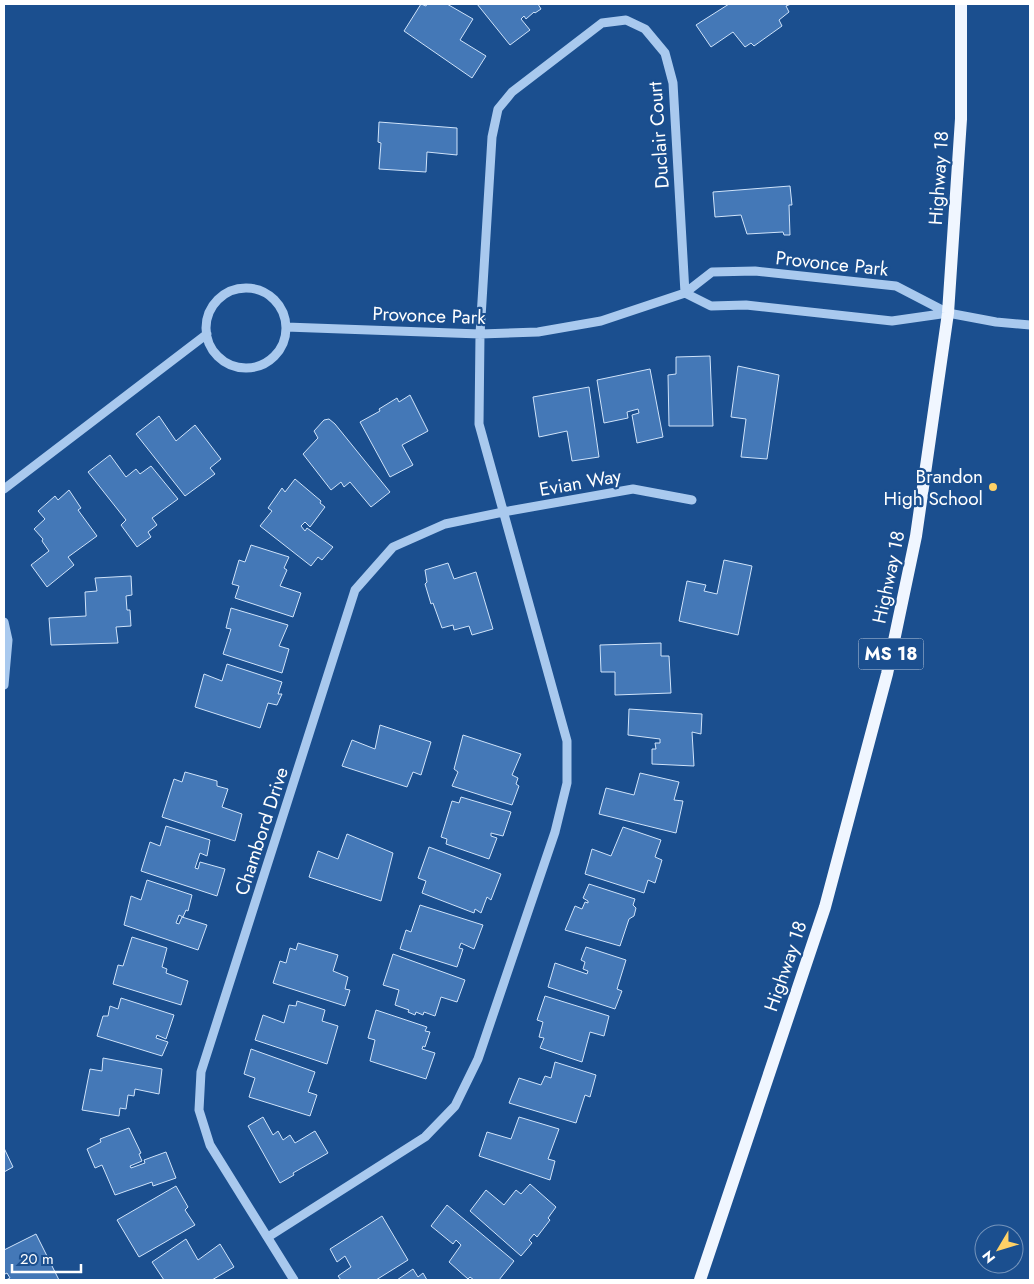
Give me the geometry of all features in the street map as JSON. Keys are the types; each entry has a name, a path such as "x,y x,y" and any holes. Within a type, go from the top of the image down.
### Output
{"main road":[{"name":"Highway 18","path":"700,1280 825,907 887,674 916,536 948,313 961,119 961,4"}],"street":[{"name":"Duclair Court","path":"480,334 492,137 498,109 512,92 602,23 626,20 645,29 665,52 673,82 684,293"},
{"name":"Provonce Park","path":"286,327 480,334 538,332 601,321 684,293 712,272 756,271 896,286 948,313"},
{"path":"243,288 256,288 268,294 278,303 284,314 286,327 284,341 278,352 268,361 256,366 243,367 230,364 219,357 211,346 206,334 207,320 211,308 219,298 230,291 243,288"},
{"path":"684,293 711,306 746,305 892,321 948,313 996,322 1030,325"},
{"path":"4,488 206,334"},
{"path":"268,1237 426,1137 455,1106 478,1059 555,832 568,783 566,741 480,424 480,334"},
{"name":"Evian Way","path":"503,512 634,489 692,500"},
{"name":"Chambord Drive","path":"294,1280 210,1145 199,1110 201,1072 355,590 393,548 445,524 503,512"},
{"path":"4,622 8,640 4,685"}],"building":[{"path":"421,4 426,6 427,4 447,4 473,19 460,40 486,56 472,78 404,31"},
{"path":"477,4 538,4 541,9 526,19 524,16 521,19 530,30 510,45"},
{"path":"729,4 791,4 786,6 789,12 779,20 782,26 754,46 751,43 745,47 733,32 711,47 696,25"},
{"path":"379,122 457,128 457,155 427,152 426,172 379,169 381,143 378,142"},
{"path":"790,186 792,205 789,205 790,235 784,235 783,232 747,234 741,215 715,217 713,192"},
{"path":"710,356 713,426 669,426 668,375 676,374 676,357"},
{"path":"738,366 779,375 767,459 741,457 746,419 731,417"},
{"path":"650,369 663,437 637,443 632,415 639,413 638,409 627,412 628,418 604,423 597,380"},
{"path":"589,387 599,457 572,461 567,431 539,437 533,397"},
{"path":"410,395 428,431 402,445 413,465 390,477 360,422 380,411 379,409 397,398 399,402"},
{"path":"159,416 176,441 195,425 221,459 210,468 215,474 185,496 136,434"},
{"path":"329,419 390,492 371,507 350,482 344,487 341,482 331,490 303,454 318,438 314,431 324,420"},
{"path":"110,455 126,477 136,469 140,474 151,466 178,499 152,518 157,525 148,532 151,537 137,547 121,525 126,520 88,472"},
{"path":"295,479 321,501 320,503 325,507 310,527 305,522 301,526 305,531 307,528 333,547 322,560 318,557 311,566 260,526 272,511 268,508 282,488 285,492"},
{"path":"69,490 81,508 78,510 97,536 68,557 74,565 47,587 31,565 49,551 42,541 43,539 34,529 45,519 38,511 55,496 58,500"},
{"path":"251,545 289,557 284,568 287,570 280,586 301,593 293,617 235,598 239,586 232,584 239,560 245,562"},
{"path":"724,560 752,566 738,635 679,621 687,581 706,585 704,591 717,594"},
{"path":"448,563 454,579 476,572 493,629 472,635 469,626 454,630 453,625 442,628 433,603 431,604 425,584 427,582 425,570"},
{"path":"131,576 132,595 126,596 127,610 130,610 131,626 116,627 118,643 51,645 49,618 86,616 85,592 97,591 95,578"},
{"path":"231,608 288,625 279,646 289,649 282,673 223,654 231,629 226,628"},
{"path":"661,643 661,656 669,656 671,693 615,695 615,672 601,672 600,645"},
{"path":"227,664 282,682 278,694 282,694 277,705 268,703 260,728 195,707 204,674 222,681"},
{"path":"629,709 702,714 701,734 692,732 694,766 652,764 652,749 656,749 655,743 660,743 660,739 628,735"},
{"path":"380,725 431,742 421,775 413,772 407,787 342,766 352,740 375,749"},
{"path":"463,735 521,754 512,775 518,778 516,784 519,786 512,805 452,786 458,772 454,769"},
{"path":"185,772 217,781 217,786 228,789 222,807 242,814 235,841 162,817 174,779 182,782"},
{"path":"640,773 679,782 674,800 683,801 676,833 599,814 606,788 634,795"},
{"path":"461,797 511,812 503,836 491,833 491,836 497,838 489,859 446,844 447,839 441,837 452,801 459,803"},
{"path":"166,826 210,840 207,856 200,853 195,868 198,869 200,862 225,869 217,896 141,871 150,842 160,846"},
{"path":"623,827 661,840 655,857 662,860 655,883 648,880 644,893 585,874 592,849 611,856"},
{"path":"347,834 393,853 381,901 309,877 318,851 338,859"},
{"path":"429,847 501,874 491,900 487,897 481,913 475,909 474,913 422,893 426,881 418,878"},
{"path":"147,880 192,895 188,911 186,910 183,917 179,915 176,923 179,924 182,917 207,925 198,950 124,925 131,896 141,900"},
{"path":"589,884 635,899 633,905 636,908 634,916 629,919 620,946 565,930 575,906 582,909 585,902 588,903 583,898"},
{"path":"420,905 483,925 474,949 461,943 459,948 463,949 457,967 400,949 406,930 411,932"},
{"path":"132,937 167,948 162,967 167,969 166,973 188,981 181,1005 113,984 118,965 123,966"},
{"path":"298,943 338,955 333,971 348,977 345,989 350,990 345,1006 273,983 280,961 286,963 290,948 296,950"},
{"path":"586,947 626,960 617,989 622,991 615,1009 548,987 555,963 587,974 588,971 583,969 585,962 581,960"},
{"path":"393,954 465,980 457,1002 441,997 435,1016 424,1012 423,1015 416,1012 415,1015 408,1012 409,1010 395,1005 399,990 383,985"},
{"path":"545,996 609,1016 604,1036 590,1032 582,1062 540,1048 544,1038 539,1037 543,1022 537,1020"},
{"path":"121,998 174,1015 166,1039 157,1035 156,1038 168,1042 162,1056 97,1036 103,1016 108,1016 110,1006 118,1009"},
{"path":"297,1001 325,1010 322,1021 338,1026 327,1064 255,1040 263,1015 284,1023 289,1005 296,1006"},
{"path":"376,1010 427,1027 425,1031 430,1032 425,1047 423,1046 422,1049 435,1053 426,1079 370,1061 375,1040 368,1038"},
{"path":"251,1049 315,1072 308,1092 317,1095 310,1116 249,1097 255,1078 244,1074"},
{"path":"103,1058 162,1069 159,1094 135,1089 134,1096 128,1095 126,1109 120,1108 119,1116 82,1110 90,1069 102,1071"},
{"path":"555,1062 596,1075 590,1097 585,1095 576,1123 509,1103 519,1078 541,1085 545,1076 551,1078"},
{"path":"263,1117 273,1135 278,1131 283,1140 290,1135 295,1143 315,1131 328,1153 293,1173 294,1175 280,1183 248,1126"},
{"path":"519,1117 559,1129 548,1159 555,1161 550,1180 479,1156 487,1132 511,1139"},
{"path":"129,1128 141,1153 139,1154 142,1161 130,1166 131,1168 145,1163 144,1160 166,1152 176,1178 153,1186 152,1182 115,1195 102,1165 95,1168 87,1149 101,1142 100,1139"},
{"path":"4,1148 13,1167 4,1172"},
{"path":"530,1184 556,1207 548,1218 550,1220 537,1237 534,1234 529,1240 532,1243 521,1256 470,1211 486,1190 504,1205 516,1190 521,1194"},
{"path":"176,1186 188,1207 185,1210 195,1225 139,1257 117,1220"},
{"path":"447,1205 514,1261 499,1280 474,1280 470,1277 468,1279 449,1262 461,1245 456,1240 453,1244 431,1226"},
{"path":"382,1216 408,1260 376,1280 341,1280 338,1276 351,1267 345,1256 337,1262 330,1249"},
{"path":"36,1234 59,1280 6,1280 10,1278 4,1272 4,1250"},
{"path":"186,1239 198,1260 220,1244 234,1267 212,1280 164,1280 152,1262"},
{"path":"413,1269 418,1277 423,1273 427,1280 397,1280"}],"place":[{"name":"Brandon High School","path":"993,487"}]}
